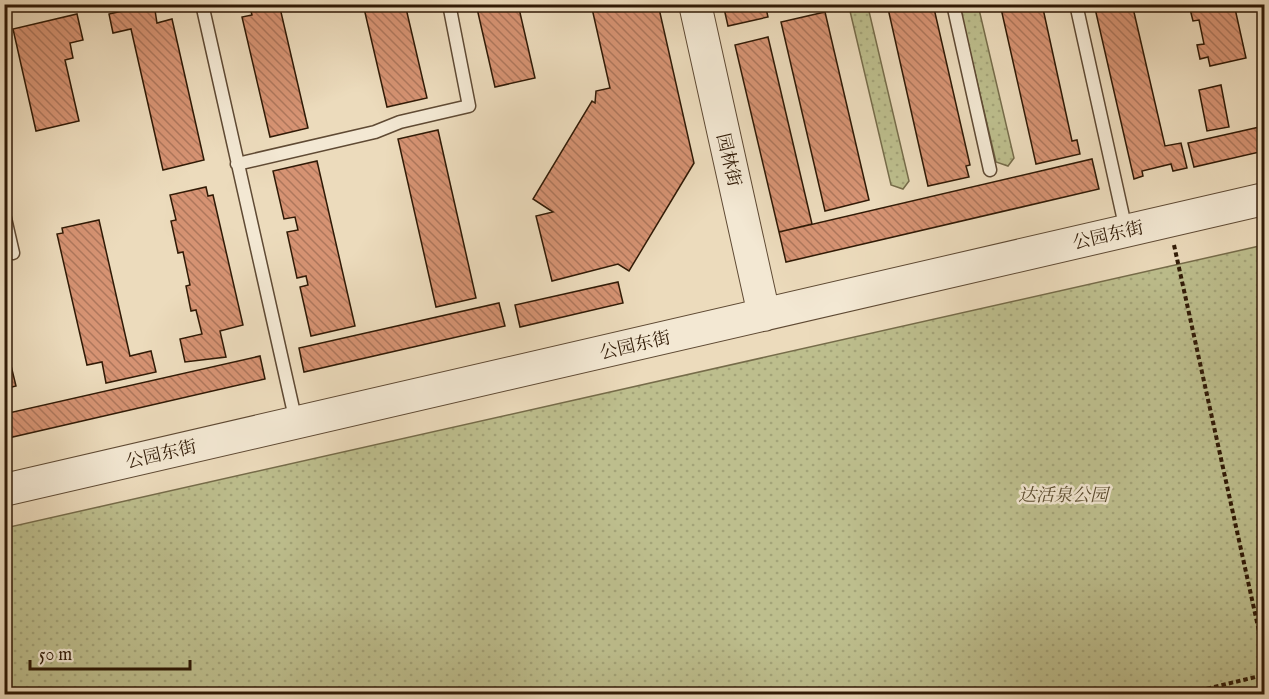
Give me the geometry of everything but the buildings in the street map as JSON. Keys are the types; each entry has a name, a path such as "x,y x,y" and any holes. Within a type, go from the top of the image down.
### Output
{"street":[{"name":"园林街","path":"695,4 764,315"},
{"name":"公园东街","path":"4,490 1264,199"}],"lane":[{"path":"202,4 296,423"},
{"path":"237,164 466,108 470,101 449,4"},
{"path":"796,4 802,4"},
{"path":"953,4 990,171"},
{"path":"1076,4 1127,231"},
{"path":"4,214 13,253"}],"path":[{"path":"1168,221 1264,654"},
{"path":"1185,694 1264,675"}],"green space":[{"path":"860,4 868,7 909,181 903,189 891,185 850,11"},
{"path":"959,5 978,5 1014,158 1008,166 996,162"},
{"name":"达活泉公园","path":"1264,245 1264,694 5,694 5,528"}]}
